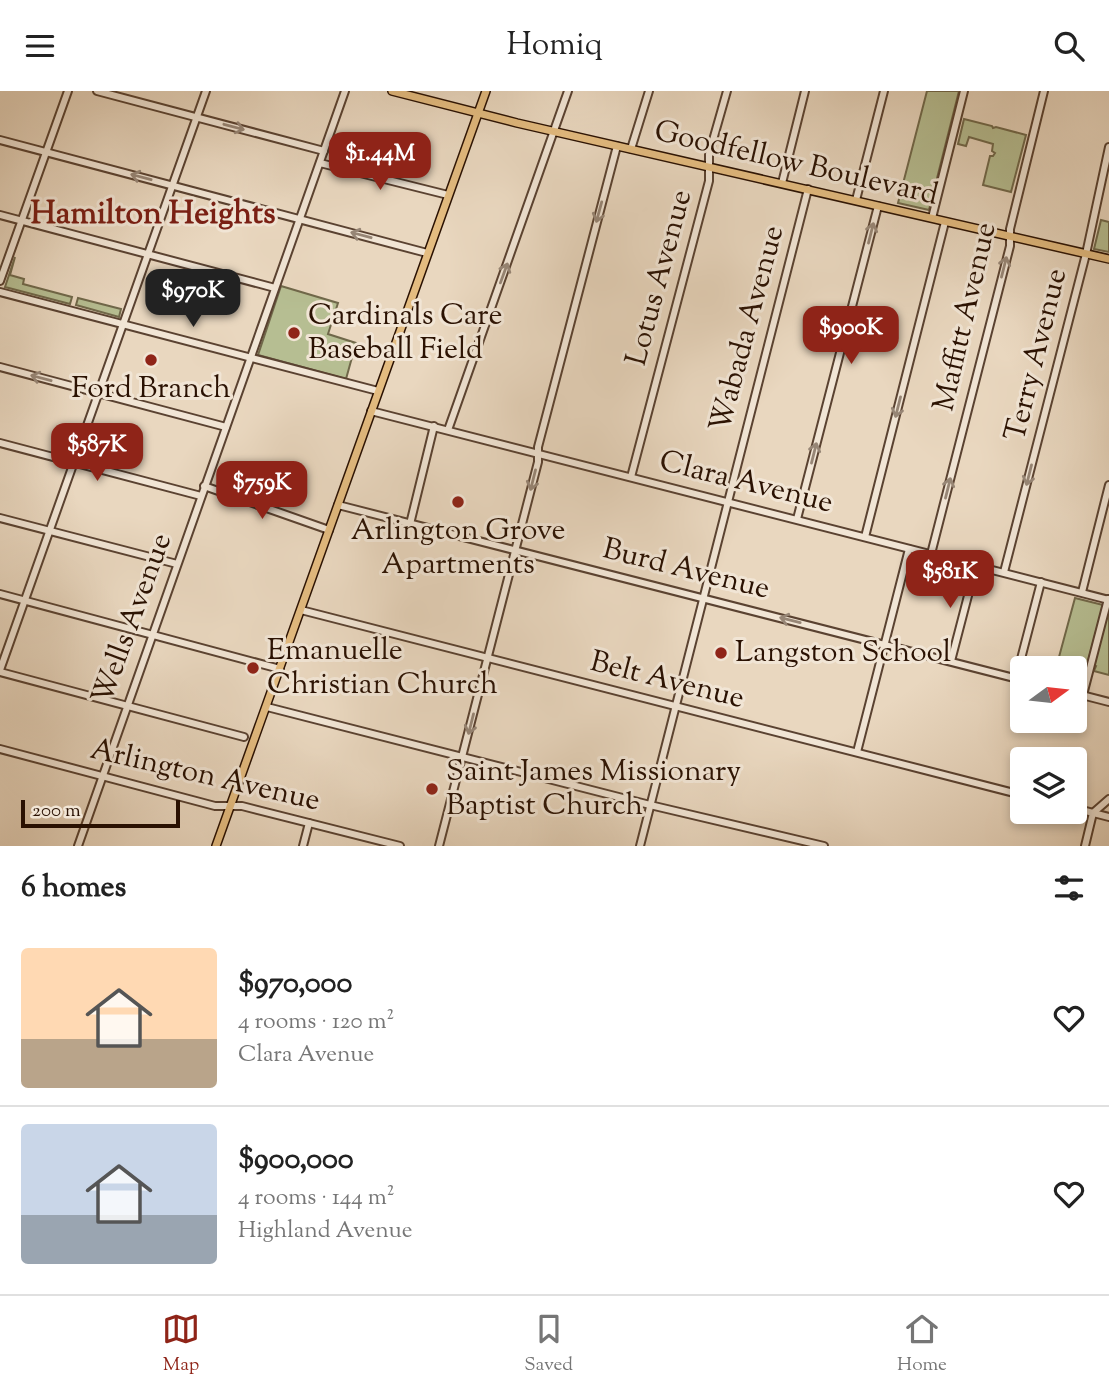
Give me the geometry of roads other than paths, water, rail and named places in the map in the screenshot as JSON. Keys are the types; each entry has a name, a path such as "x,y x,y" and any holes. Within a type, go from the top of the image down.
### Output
{"main road":[{"name":"Goodfellow Boulevard","path":"392,91 617,146 1109,259"},
{"path":"216,846 485,91"}],"street":[{"path":"0,281 68,91"},
{"path":"97,91 324,151"},
{"path":"206,91 0,671 244,737"},
{"name":"Wells Avenue","path":"78,846 345,91"},
{"path":"448,430 568,91"},
{"path":"631,149 649,91"},
{"name":"Lotus Avenue","path":"631,477 709,181 709,153 727,91"},
{"name":"Wabada Avenue","path":"782,183 805,91"},
{"path":"856,201 884,91"},
{"path":"932,218 964,91"},
{"name":"Maffitt Avenue","path":"931,554 1006,259 1010,229 1044,91"},
{"path":"0,140 427,253"},
{"path":"439,846 617,146"},
{"name":"Terry Avenue","path":"1004,572 1086,254 1109,147"},
{"path":"320,163 448,195"},
{"name":"Wabada Avenue","path":"639,846 808,190"},
{"path":"797,519 878,206"},
{"path":"0,215 275,288"},
{"path":"865,537 945,222"},
{"path":"0,292 378,391"},
{"path":"0,367 226,427"},
{"name":"Clara Avenue","path":"371,411 1108,600"},
{"path":"410,524 434,426"},
{"path":"0,443 201,496"},
{"path":"1082,592 1109,485"},
{"path":"204,486 329,530"},
{"name":"Burd Avenue","path":"338,505 1010,677"},
{"path":"0,518 177,565"},
{"path":"857,753 909,549"},
{"path":"951,661 976,565"},
{"path":"1024,656 1041,582"},
{"path":"0,594 280,669"},
{"path":"1087,680 1108,600"},
{"name":"Belt Avenue","path":"301,610 1010,792"},
{"path":"1087,696 1109,702"},
{"path":"267,707 650,805 824,846"},
{"name":"Arlington Avenue","path":"0,750 215,806 242,806 400,846"},
{"path":"1085,846 1093,813 1109,799"},
{"path":"1087,811 1109,817"},
{"path":"303,846 309,823"}],"place":[{"name":"Cardinals Care Baseball Field","path":"294,333"},
{"name":"Ford Branch","path":"151,360"},
{"name":"Arlington Grove Apartments","path":"458,502"},
{"name":"Langston School","path":"721,653"},
{"name":"Emanuelle Christian Church","path":"253,668"},
{"name":"Saint James Missionary Baptist Church","path":"432,789"}],"district":[{"name":"Hamilton Heights","path":"153,215"}]}
